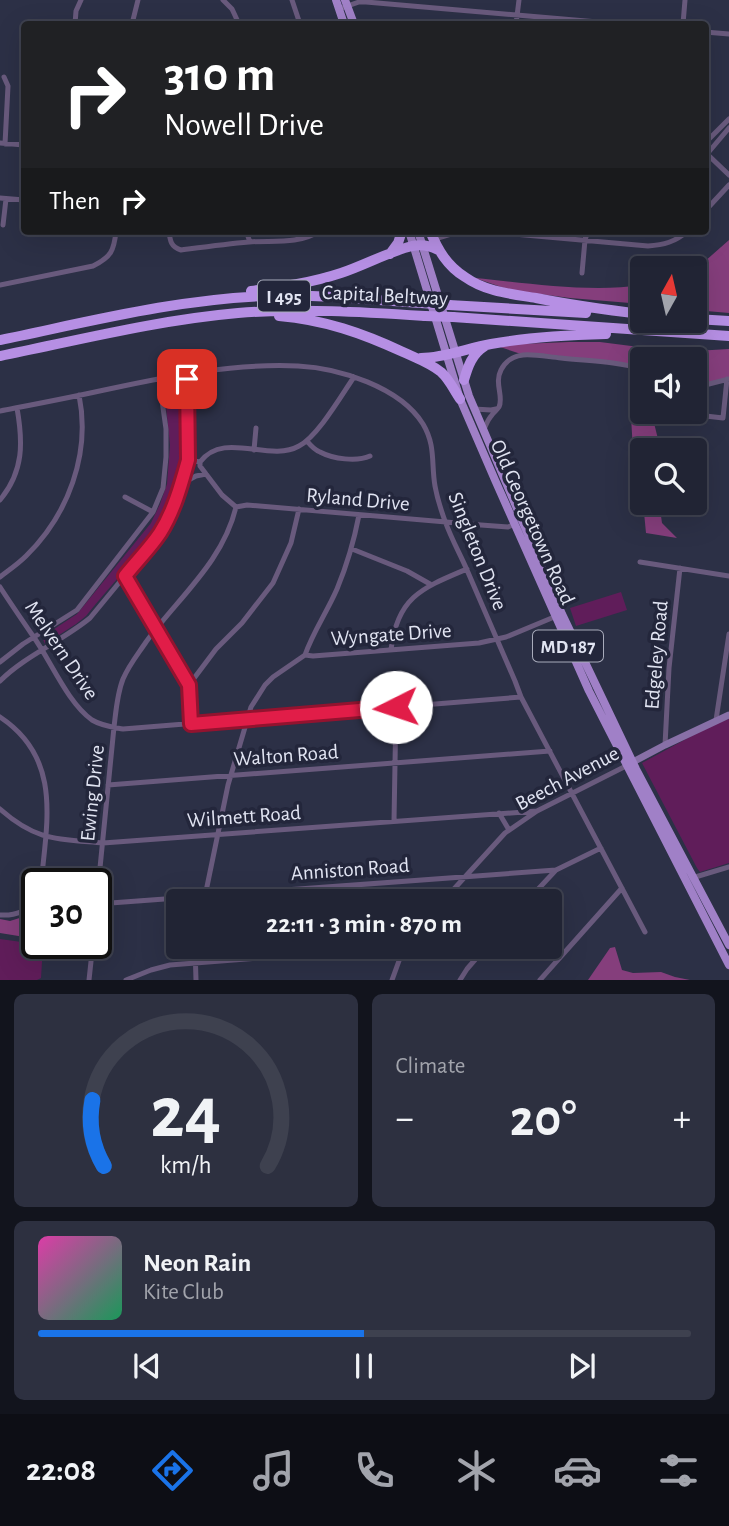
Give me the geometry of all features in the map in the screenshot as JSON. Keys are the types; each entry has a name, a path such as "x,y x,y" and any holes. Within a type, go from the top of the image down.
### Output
{"highway":[{"path":"390,254 401,235"},
{"path":"434,235 438,250"},
{"path":"147,310 299,284 346,271 390,254 418,246 431,246 464,277 488,289 630,313"},
{"name":"Capital Beltway","path":"0,340 147,310 212,300 266,296 320,296 630,314"},
{"name":"Capital Beltway","path":"0,356 212,316 299,310 360,311 630,330"},
{"path":"212,316 273,316 324,323 366,335 434,366 444,375 460,399"},
{"path":"707,320 729,321"},
{"path":"416,358 429,358 517,339 630,333"},
{"name":"Capital Beltway","path":"680,333 729,336"},
{"path":"464,380 470,361 486,345"}],"main road":[{"path":"336,0 344,5 352,21"},
{"name":"Old Georgetown Road","path":"411,235 418,246 450,353 460,399 558,616 629,764 690,879 729,945"},
{"name":"Old Georgetown Road","path":"418,235 426,303 464,380 518,523"},
{"name":"Old Georgetown Road","path":"690,879 729,965"}],"street":[{"path":"75,21 81,0"},
{"path":"133,21 138,0"},
{"path":"223,0 232,9 238,21"},
{"path":"292,0 299,21"},
{"path":"516,21 519,0"},
{"path":"683,21 685,0"},
{"path":"344,5 366,2 586,21"},
{"path":"709,32 729,34"},
{"path":"5,77 8,86 2,143 21,145"},
{"path":"709,139 729,118"},
{"path":"709,150 729,128"},
{"path":"709,156 729,175"},
{"path":"709,207 729,185"},
{"path":"4,225 3,198 21,200"},
{"path":"0,285 93,266 105,260 112,251 116,235"},
{"path":"169,235 174,248 181,250 250,242 293,241 313,235"},
{"path":"247,235 250,242"},
{"path":"520,235 659,246 670,243 681,235"},
{"path":"582,273 587,235"},
{"path":"483,431 499,408 499,374 509,360 524,355 630,365"},
{"name":"Singleton Drive","path":"0,411 187,374 281,365 301,366 354,377 394,396 414,412 424,425 431,442 435,486 445,522 521,697 645,932"},
{"path":"0,681 16,667 90,618 160,533 171,512 188,460 187,374"},
{"path":"236,507 222,495 200,467 206,454 220,448 283,451 295,449 316,432 354,377"},
{"path":"0,662 77,610 153,512 163,488 166,457 166,429 159,379"},
{"path":"707,384 728,379 723,418 707,415"},
{"path":"0,577 40,541 68,495 75,475 83,430 79,395"},
{"path":"0,500 11,484 20,461 22,443 17,408"},
{"path":"474,409 499,408"},
{"path":"254,450 256,428"},
{"path":"307,441 315,449 330,456 370,456"},
{"path":"188,460 200,462"},
{"path":"181,484 206,474"},
{"path":"125,497 153,512"},
{"name":"Ryland Drive","path":"236,507 247,505 508,527 518,523"},
{"name":"Ewing Drive","path":"100,868 117,701 122,681 129,666 157,628 216,554 228,532 236,507"},
{"path":"189,685 273,583 291,543 299,509"},
{"path":"304,655 336,591 352,549 359,515"},
{"path":"352,549 407,571 430,584"},
{"path":"640,562 729,576"},
{"name":"Edgeley Road","path":"665,745 669,668 680,568"},
{"path":"391,650 393,631 410,600 430,584 467,569"},
{"path":"125,576 189,685 191,724"},
{"name":"Melvern Drive","path":"0,587 71,696 84,712 102,725 123,729 521,697"},
{"name":"Wyngate Drive","path":"206,889 232,775 251,708 265,685 283,669 304,655 497,640 558,616"},
{"path":"716,720 729,634"},
{"path":"394,685 394,821"},
{"name":"Beech Avenue","path":"454,889 509,830 537,811 729,715"},
{"path":"0,716 16,729 28,744 44,777 47,796 42,868"},
{"name":"Walton Road","path":"108,785 550,751"},
{"name":"Wilmett Road","path":"0,809 22,827 45,836 103,842 537,811"},
{"path":"499,813 509,830"},
{"name":"Anniston Road","path":"317,889 555,870 601,848"},
{"path":"690,879 729,867"},
{"path":"538,889 555,870"},
{"path":"540,980 622,888"},
{"name":"Anniston Road","path":"112,905 166,901"},
{"path":"0,915 21,912"},
{"path":"89,980 91,959"},
{"path":"126,980 170,965 235,959"},
{"path":"392,980 400,959"},
{"path":"460,980 476,959"},
{"path":"195,962 197,980"}],"shaded area":[{"path":"729,240 729,313 707,311 707,259"},
{"path":"475,278 580,288 630,286 630,303 570,298 510,290"},
{"path":"600,342 639,347 630,347 630,365 524,355 494,345"},
{"path":"729,349 729,379 707,383 707,350"},
{"path":"179,381 183,384 184,461 166,512 142,548 86,616 45,644 42,637 77,614 151,523 167,484 170,445 164,387"},
{"path":"631,424 654,424 658,438 632,438"},
{"path":"644,515 661,515 662,523 677,538 646,533"},
{"path":"621,592 627,610 576,626 570,608"},
{"path":"729,719 729,863 700,872 642,763 710,726"},
{"path":"21,918 21,936 0,933 0,919 10,921"},
{"path":"0,939 21,942 21,959 42,959 41,978 37,980 0,980"},
{"path":"615,947 622,970 633,973 661,972 690,980 588,980 610,948"}],"route":[{"path":"187,379 188,460 185,470 171,512 160,533 125,576 189,685 191,724 396,707"}]}
